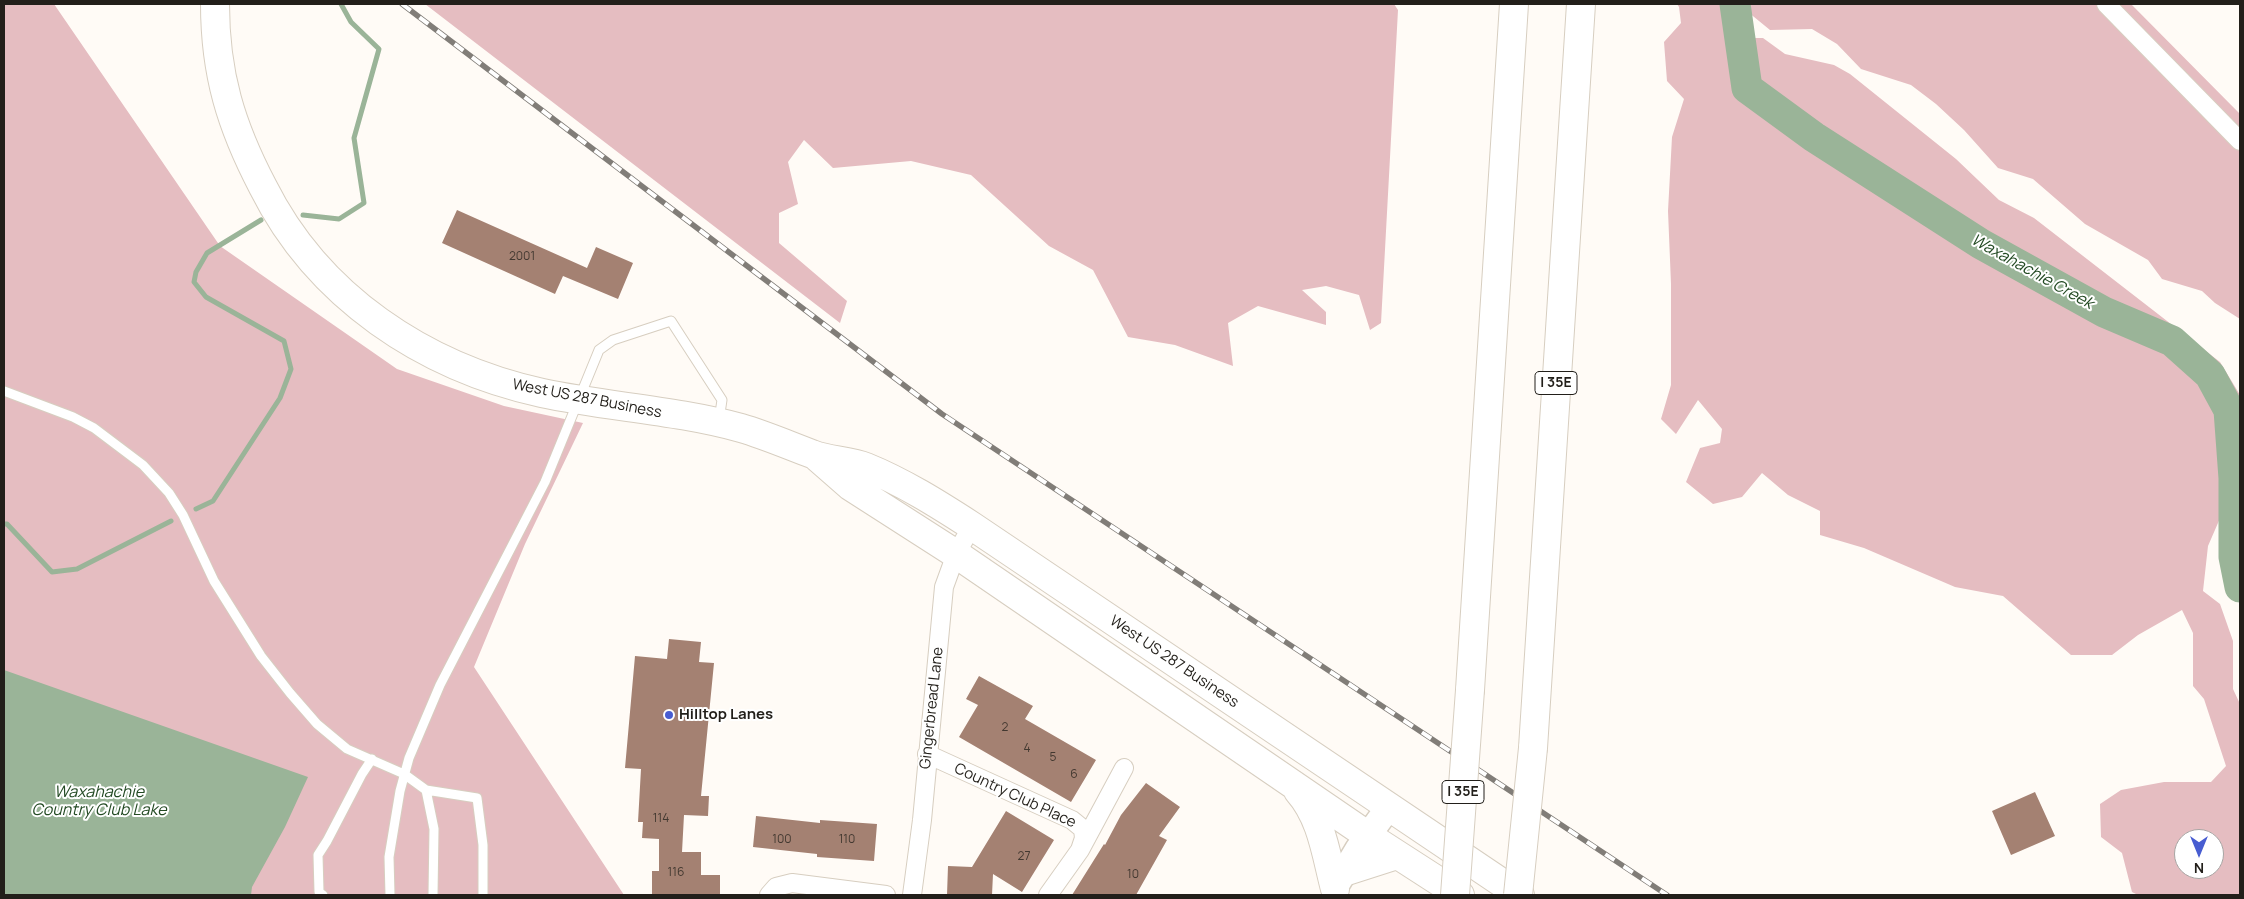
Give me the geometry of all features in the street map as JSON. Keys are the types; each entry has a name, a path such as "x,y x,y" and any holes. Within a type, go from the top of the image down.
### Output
{"main road":[{"name":"West US 287 Business","path":"215,4 220,74 237,134 269,200 292,236 319,270 374,320 429,354 462,369 499,381 580,400 718,423 766,436 815,456 864,466 931,500 972,526 1519,895"},
{"name":"I 35E","path":"1519,895 1532,748 1580,10"},
{"name":"I 35E","path":"1455,895 1514,16"},
{"name":"West US 287 Business","path":"815,456 850,486 956,554 1285,777 1367,835 1460,895"},
{"path":"1285,777 1309,804 1337,885"},
{"path":"1337,885 1367,835 1389,807"},
{"path":"1337,885 1397,854"}],"street":[{"path":"2106,4 2240,141"},
{"name":"Gingerbread Lane","path":"912,895 922,820 944,587 956,554 972,526"},
{"name":"Country Club Place","path":"927,754 1072,820 1083,828 1084,838 1080,850"},
{"name":"Country Club Place","path":"1048,895 1080,850 1124,768"},
{"path":"768,895 776,887 792,883 886,895"}],"lane":[{"path":"390,895 389,857 404,774 440,684 545,482 599,350 613,340 671,321 722,400 718,423"},
{"path":"4,391 73,416 94,428 143,464 169,493 183,515 214,581 261,656 317,724 348,749 404,774 426,790 477,798 483,845 483,895"},
{"path":"323,895 319,892 318,854 372,759"},
{"path":"426,790 434,829 433,895"}],"shaded area":[{"path":"4,4 54,4 220,246 397,369 504,406 583,423 525,544 474,667 624,895 4,895"},
{"path":"425,4 1394,4 1398,10 1381,323 1370,330 1359,295 1326,286 1302,290 1326,312 1326,325 1258,306 1228,323 1233,366 1175,345 1128,337 1093,270 1049,246 971,175 911,161 833,168 804,140 788,162 798,204 779,213 779,243 847,301 840,323"},
{"path":"1677,4 1728,4 1732,13 1728,38 1763,38 1785,54 1834,65 1850,74 1956,159 1999,200 2034,218 2220,362 2240,395 2240,508 2221,516 2208,546 2203,591 2220,604 2233,641 2233,689 2240,704 2240,895 2138,895 2132,892 2122,853 2101,837 2100,804 2121,790 2164,782 2211,782 2226,766 2204,699 2193,686 2193,633 2182,610 2138,635 2112,655 2071,655 2003,596 1955,587 1864,548 1820,535 1820,511 1788,495 1762,473 1742,497 1713,504 1686,482 1700,448 1720,443 1722,429 1698,400 1676,434 1661,419 1671,385 1671,284 1668,211 1672,137 1684,99 1667,81 1664,42 1681,23"},
{"path":"1748,4 2131,4 2240,114 2240,319 2215,303 2202,291 2162,279 2148,260 2085,224 2033,179 1998,168 1964,130 1936,104 1911,85 1861,69 1837,44 1812,29 1770,30 1748,12"}],"water":[{"name":"Waxahachie Country Club Lake","path":"4,670 308,777 285,827 252,887 251,895 4,895"}],"building":[{"path":"457,210 587,268 596,247 633,263 618,299 563,276 555,294 442,243"},
{"path":"669,639 701,642 699,662 714,663 701,796 709,796 708,816 684,815 682,852 701,852 701,875 720,875 720,895 652,895 652,871 659,871 659,839 642,838 643,822 638,822 641,769 625,768 635,656 667,659"},
{"path":"979,676 1033,706 1025,719 1096,760 1071,802 959,737 978,705 966,699"},
{"path":"1146,783 1180,807 1159,836 1167,840 1136,895 1072,895 1105,845 1121,815"},
{"path":"2035,792 2055,836 2011,855 1992,811"},
{"path":"1006,811 1054,840 1022,892 993,874 992,895 947,895 948,866 972,867"},
{"path":"756,816 820,823 820,820 877,824 874,861 817,857 817,854 753,847"}],"waterway":[{"path":"303,215 339,219 364,203 354,138 379,49 351,22 341,4"},
{"name":"Waxahachie Creek","path":"1735,4 1747,88 1814,137 1981,244 2104,312 2172,341 2210,375 2229,410 2234,478 2234,557 2240,587"},
{"path":"196,509 213,501 280,398 291,369 284,341 206,297 194,282 196,272 207,253 261,220"},
{"path":"4,524 7,524 52,572 77,569 171,521"}],"railway":[{"path":"402,4 942,414 1667,895"}],"place":[{"name":"Hilltop Lanes","path":"669,715"}]}
